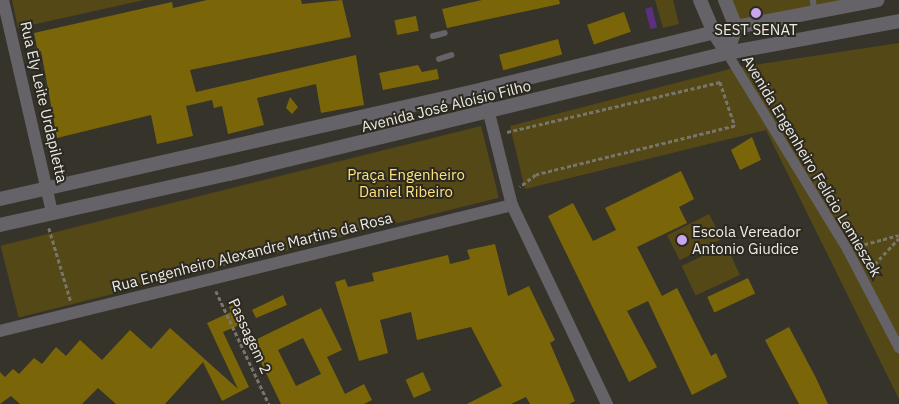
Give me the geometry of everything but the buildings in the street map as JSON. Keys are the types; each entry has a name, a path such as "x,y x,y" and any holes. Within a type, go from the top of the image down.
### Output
{"street":[{"name":"Rua Ely Leite Urdapiletta","path":"3,0 47,188 50,217"},
{"path":"700,0 714,33 727,53"},
{"path":"725,0 736,28 727,53"},
{"name":"Avenida José Aloísio Filho","path":"0,199 483,89 736,28 813,6 877,0"},
{"name":"Avenida José Aloísio Filho","path":"0,225 50,217 490,112 727,53 899,21"},
{"name":"Avenida Engenheiro Felício Lemieszek","path":"727,53 847,249 899,348"},
{"path":"483,89 512,205 607,404"},
{"name":"Rua Engenheiro Alexandre Martins da Rosa","path":"0,331 512,205"}],"lane":[{"path":"433,36 446,33"},
{"path":"439,59 451,54"}],"path":[{"path":"504,133 720,82 735,126 536,175 518,189 515,180"},
{"path":"50,217 74,312"},
{"path":"847,249 899,237"},
{"path":"862,277 899,237"},
{"name":"Passagem 2","path":"210,278 269,404"}],"green space":[{"path":"12,0 144,0 18,28"},
{"path":"655,0 673,0 679,24 663,28"},
{"name":"SEST SENAT","path":"731,0 861,0 739,20"},
{"path":"899,43 899,399 766,130 525,189 510,126 734,68"},
{"name":"Praça Engenheiro Daniel Ribeiro","path":"481,126 499,198 19,318 1,246"},
{"path":"709,214 722,239 680,260 667,235"},
{"path":"726,245 740,275 696,296 682,266"}],"shaded area":[{"path":"652,7 657,27 650,29 645,9"}],"place":[{"name":"SEST SENAT","path":"756,13"},
{"name":"Escola Vereador Antonio Giudice","path":"682,240"}]}
